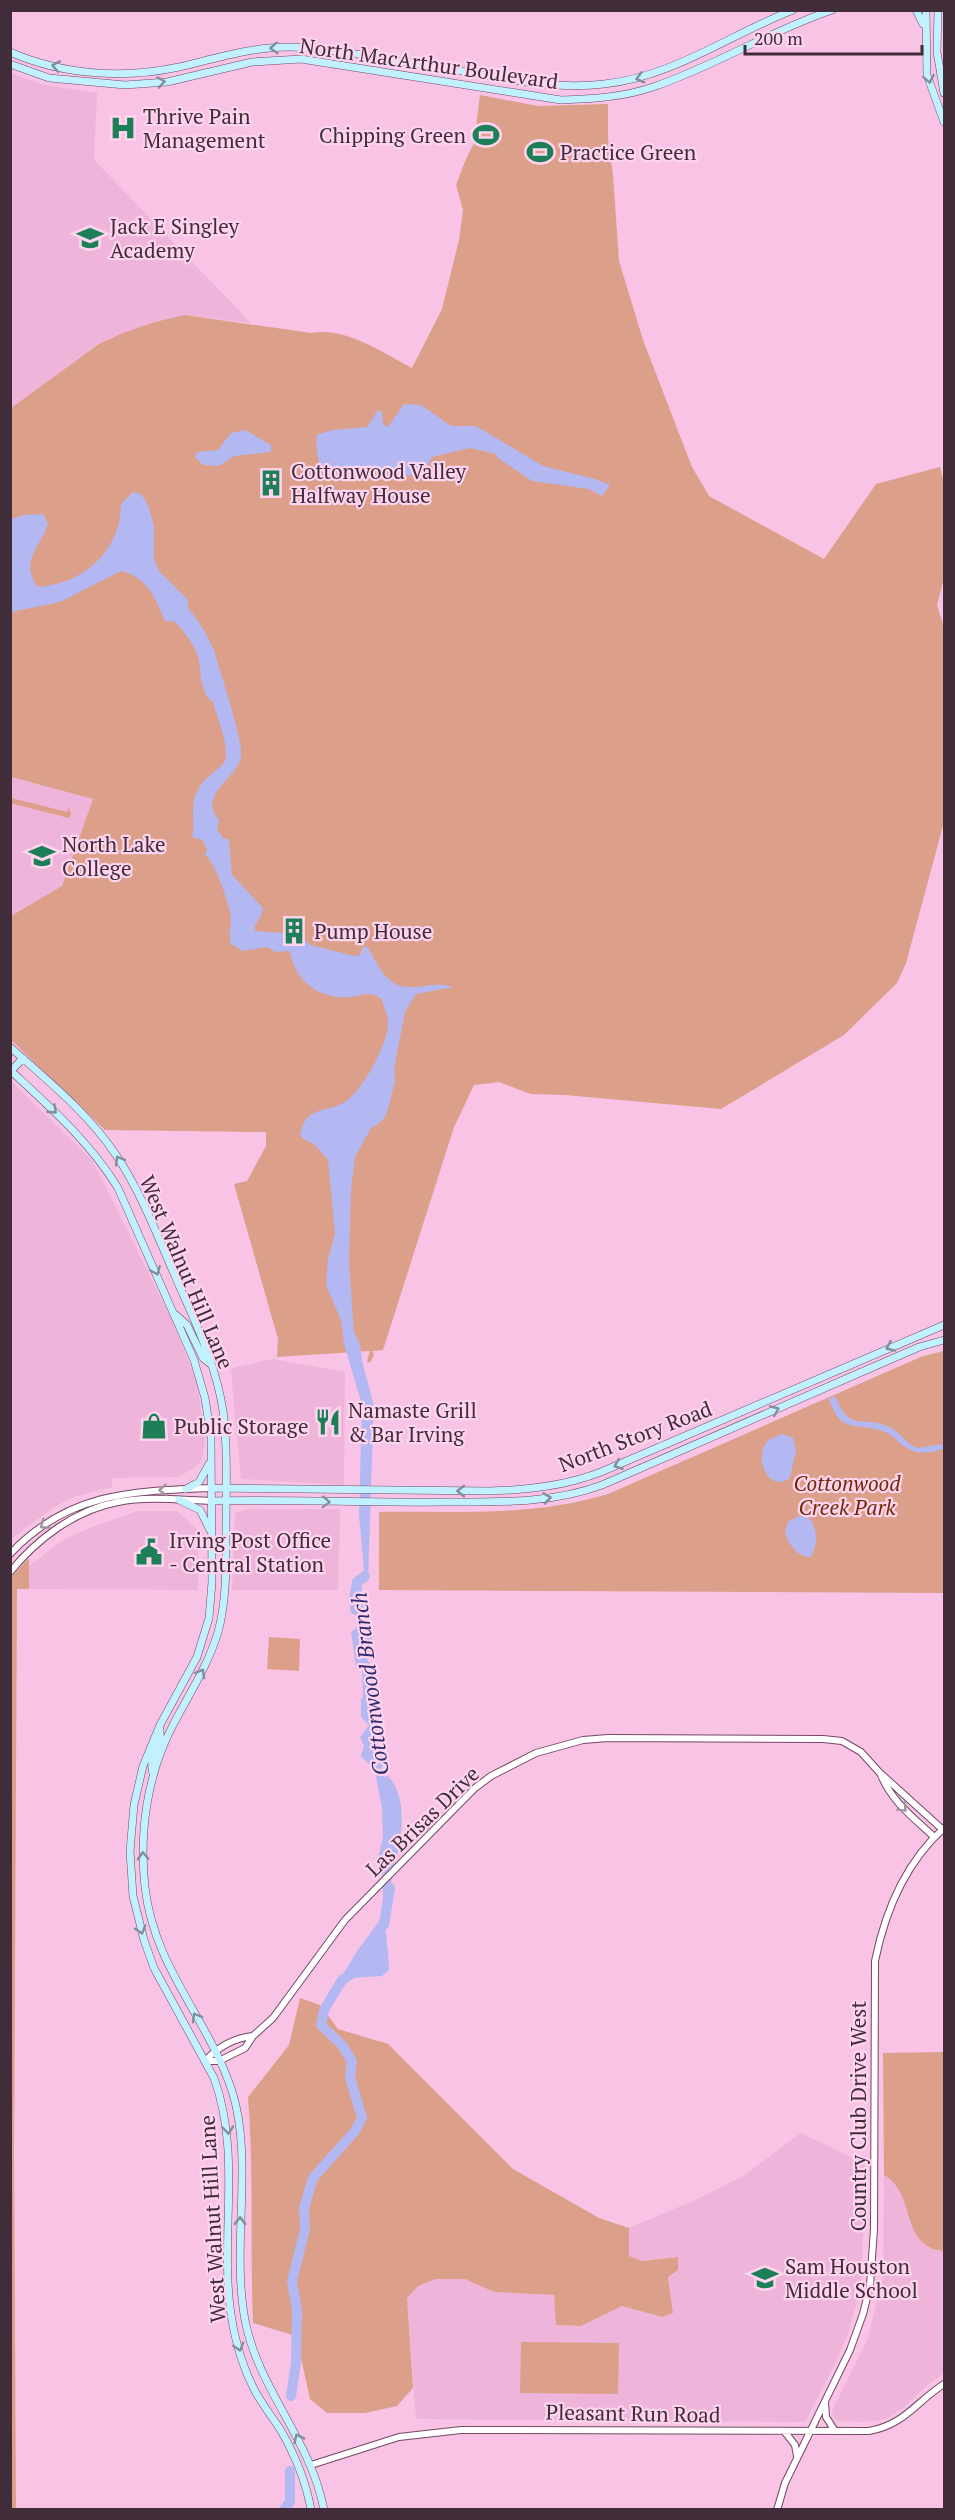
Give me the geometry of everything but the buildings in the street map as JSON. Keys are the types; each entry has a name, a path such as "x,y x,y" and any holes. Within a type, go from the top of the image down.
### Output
{"main road":[{"name":"North MacArthur Boulevard","path":"10,64 49,78 103,85 139,85 167,82 252,62 302,59 561,100 596,98 652,88 799,22 832,10"},
{"path":"916,10 926,32"},
{"path":"926,10 927,75 945,122"},
{"path":"938,10 937,52 945,93"},
{"name":"North MacArthur Boulevard","path":"10,52 42,63 104,73 155,71 238,51 296,47 527,83 560,86 606,84 661,72 793,11"},
{"path":"793,11 799,22"},
{"path":"103,85 104,73"},
{"name":"West Walnut Hill Lane","path":"10,1047 75,1107 115,1152 147,1212 212,1365 223,1411 226,1488 224,1596 218,1630 207,1662 170,1730 153,1773 146,1808 142,1851 150,1914 169,1968 215,2050 237,2111 241,2142 240,2269 248,2335 267,2383 297,2434 311,2465 324,2510"},
{"path":"11,1070 22,1058"},
{"name":"West Walnut Hill Lane","path":"11,1070 76,1133 102,1162 133,1218 195,1360 202,1385 212,1456 211,1600 205,1635 197,1657 159,1727 143,1766 134,1805 130,1851 132,1896 140,1929 154,1968 214,2078 226,2118 229,2144 228,2286 231,2317 237,2345 254,2388 292,2454 304,2483 310,2510"},
{"path":"175,1314 187,1325 203,1358 212,1365"},
{"name":"North Story Road","path":"211,1488 520,1490 557,1485 595,1475 870,1355 945,1325"},
{"name":"North Story Road","path":"211,1501 375,1503 520,1501 566,1495 602,1485 919,1347 945,1340"},
{"path":"870,1355 876,1367"},
{"path":"186,1489 199,1482 212,1456"},
{"path":"294,1490 294,1501"},
{"path":"520,1490 520,1501"},
{"path":"179,1500 200,1510 211,1535"},
{"path":"153,1773 151,1762 161,1735 159,1727"},
{"path":"254,2388 267,2383"},
{"path":"262,2401 274,2395"}],"street":[{"path":"10,1554 33,1532 52,1519 84,1504 121,1493 211,1488"},
{"path":"10,1572 25,1554 47,1536 88,1512 118,1502 149,1499 211,1501"},
{"path":"84,1504 88,1512"},
{"name":"Las Brisas Drive","path":"205,2061 219,2061 245,2048 253,2036 273,2018 345,1920 398,1866 475,1788 491,1776 536,1753 583,1740 608,1738 834,1740 852,1745 861,1752 879,1772 943,1828"},
{"name":"Las Brisas Drive","path":"879,1772 887,1790 900,1806 934,1837"},
{"name":"Country Club Drive West","path":"777,2510 785,2482 857,2334 872,2272 875,1961 897,1893 912,1865 943,1828"},
{"name":"Las Brisas Drive","path":"205,2061 215,2050 241,2037 253,2036"},
{"name":"Pleasant Run Road","path":"311,2465 399,2437 461,2430 868,2431 892,2425 945,2384"},
{"path":"825,2402 826,2417 836,2431"},
{"path":"784,2431 795,2445 797,2456"}],"shaded area":[{"name":"Jack E Singley Academy","path":"10,73 45,85 97,93 94,160 251,323 185,315 123,333 99,344 11,408"},
{"name":"North Lake College","path":"10,777 93,799 62,886 11,916"},
{"path":"10,1080 92,1160 172,1320 197,1382 205,1440 202,1459 196,1467 178,1477 112,1478 112,1487 76,1496 56,1506 11,1539"},
{"path":"273,1359 345,1372 344,1485 241,1479 231,1372 233,1368"},
{"path":"248,1509 340,1509 338,1590 232,1590 235,1513"},
{"path":"138,1511 177,1511 198,1530 198,1590 29,1589 29,1566 62,1541 89,1528"},
{"name":"Sam Houston Middle School","path":"801,2133 865,2164 862,2277 856,2305 847,2336 835,2364 805,2422 416,2419 407,2298 418,2286 436,2279 465,2279 494,2292 554,2295 556,2325 581,2326 622,2306 662,2317 673,2312 668,2277 678,2257 642,2261 629,2256 629,2228 700,2198 745,2175"},
{"path":"884,2175 895,2181 935,2250 944,2251 944,2373 903,2408 886,2419 866,2422 837,2421 831,2413 867,2341 883,2276"}],"green space":[{"path":"480,95 538,106 608,104 608,139 619,261 643,340 692,467 709,496 824,559 876,484 940,467 944,482 944,578 937,605 944,628 944,822 906,963 897,983 844,1035 721,1109 531,1094 499,1082 474,1085 454,1127 383,1350 372,1351 374,1355 370,1363 367,1361 370,1351 277,1357 278,1339 234,1184 247,1181 266,1146 266,1132 105,1130 11,1040 11,916 62,886 93,799 11,777 11,408 99,344 155,322 185,315 350,337 412,368 442,309 459,240 463,210 456,185 474,143"},
{"path":"11,798 67,812 69,808 71,813 69,818 11,803"},
{"name":"Cottonwood Creek Park","path":"944,1351 944,1593 379,1590 379,1512 523,1510 608,1494 923,1356"},
{"path":"29,1558 29,1589 17,1589 14,2155 16,2509 11,2510 10,1578"},
{"path":"269,1637 300,1639 299,1671 267,1669"},
{"path":"300,1998 320,2005 338,2029 388,2044 513,2169 599,2218 629,2228 629,2256 642,2261 678,2257 678,2270 668,2277 673,2313 662,2317 622,2306 581,2326 556,2325 554,2295 494,2292 465,2279 436,2279 418,2286 407,2298 413,2388 397,2406 365,2413 327,2413 310,2399 296,2336 253,2323 252,2295 251,2154 248,2097 289,2045"},
{"path":"944,2052 944,2251 930,2247 920,2240 901,2194 894,2183 884,2175 883,2053"},
{"path":"521,2342 619,2343 618,2394 520,2393"}],"water":[{"path":"404,404 421,405 451,426 476,426 543,466 610,485 602,496 589,489 532,481 498,458 496,454 470,448 432,457 425,472 418,475 403,475 362,467 340,477 327,475 319,464 317,435 332,430 367,427 378,410 382,412 383,424 388,427"},
{"path":"245,430 271,445 271,452 234,456 219,466 203,465 195,457 197,452 218,450 231,433"},
{"path":"133,492 141,494 148,505 154,526 154,560 160,572 188,600 188,608 214,650 239,737 241,757 238,765 220,787 212,802 213,811 219,820 217,829 223,838 230,840 232,875 263,908 255,925 255,931 297,934 311,945 354,956 360,955 362,948 366,946 383,973 398,985 453,987 416,994 405,1012 394,1069 395,1081 387,1113 381,1122 371,1128 355,1157 351,1189 349,1262 354,1332 360,1344 373,1402 368,1581 353,1589 355,1597 366,1605 373,1645 366,1651 368,1662 377,1667 379,1710 375,1713 375,1722 380,1727 378,1751 385,1758 381,1768 384,1777 388,1776 396,1789 401,1805 402,1822 385,1914 389,1970 382,1976 352,1978 350,1969 337,1996 332,1993 357,1951 380,1920 383,1898 382,1871 378,1865 378,1859 383,1837 382,1809 375,1770 361,1756 364,1746 360,1737 369,1725 361,1717 362,1671 356,1666 351,1632 360,1625 358,1616 351,1613 349,1599 353,1579 359,1579 364,1570 359,1515 362,1405 344,1344 341,1320 326,1285 328,1260 335,1233 328,1160 315,1145 300,1135 303,1125 311,1115 345,1102 367,1077 380,1053 388,1021 382,999 377,996 369,994 340,997 319,992 310,986 297,971 290,951 275,952 268,947 243,951 231,944 231,921 222,886 214,867 205,855 207,849 202,840 192,837 193,804 197,791 226,759 223,734 213,702 202,685 195,649 175,622 165,621 154,597 144,584 138,578 121,571 60,602 11,612 11,519 24,515 43,514 48,524 33,555 30,570 38,587 54,584 84,572 107,550 119,521 121,504"},
{"path":"835,1396 840,1407 851,1419 887,1426 917,1448 944,1444 944,1449 916,1452 885,1432 845,1423 834,1411 829,1399"},
{"path":"783,1434 793,1438 796,1450 790,1478 776,1482 770,1478 763,1465 763,1450 769,1440"},
{"path":"799,1516 808,1517 814,1526 816,1542 811,1557 794,1549 785,1532 788,1522"}],"waterway":[{"name":"Cottonwood Branch","path":"358,1610 355,1603 357,1582 365,1576"},
{"name":"Cottonwood Branch","path":"384,1925 390,1888"},
{"name":"Cottonwood Branch","path":"291,2396 296,2363 297,2310 292,2281 305,2229 304,2208 313,2178 355,2131 362,2118 350,2077 352,2061 342,2045 321,2025 324,2010 342,1980 364,1966"},
{"name":"Cottonwood Branch","path":"284,2510 290,2502 290,2471"}],"place":[{"name":"Thrive Pain Management","path":"123,128"},
{"name":"Chipping Green","path":"486,135"},
{"name":"Practice Green","path":"540,152"},
{"name":"Jack E Singley Academy","path":"90,238"},
{"name":"Cottonwood Valley Halfway House","path":"271,483"},
{"name":"North Lake College","path":"42,856"},
{"name":"Pump House","path":"294,931"},
{"name":"Namaste Grill & Bar Irving","path":"328,1422"},
{"name":"Public Storage","path":"154,1426"},
{"name":"Irving Post Office - Central Station","path":"149,1552"},
{"name":"Sam Houston Middle School","path":"765,2278"}]}
